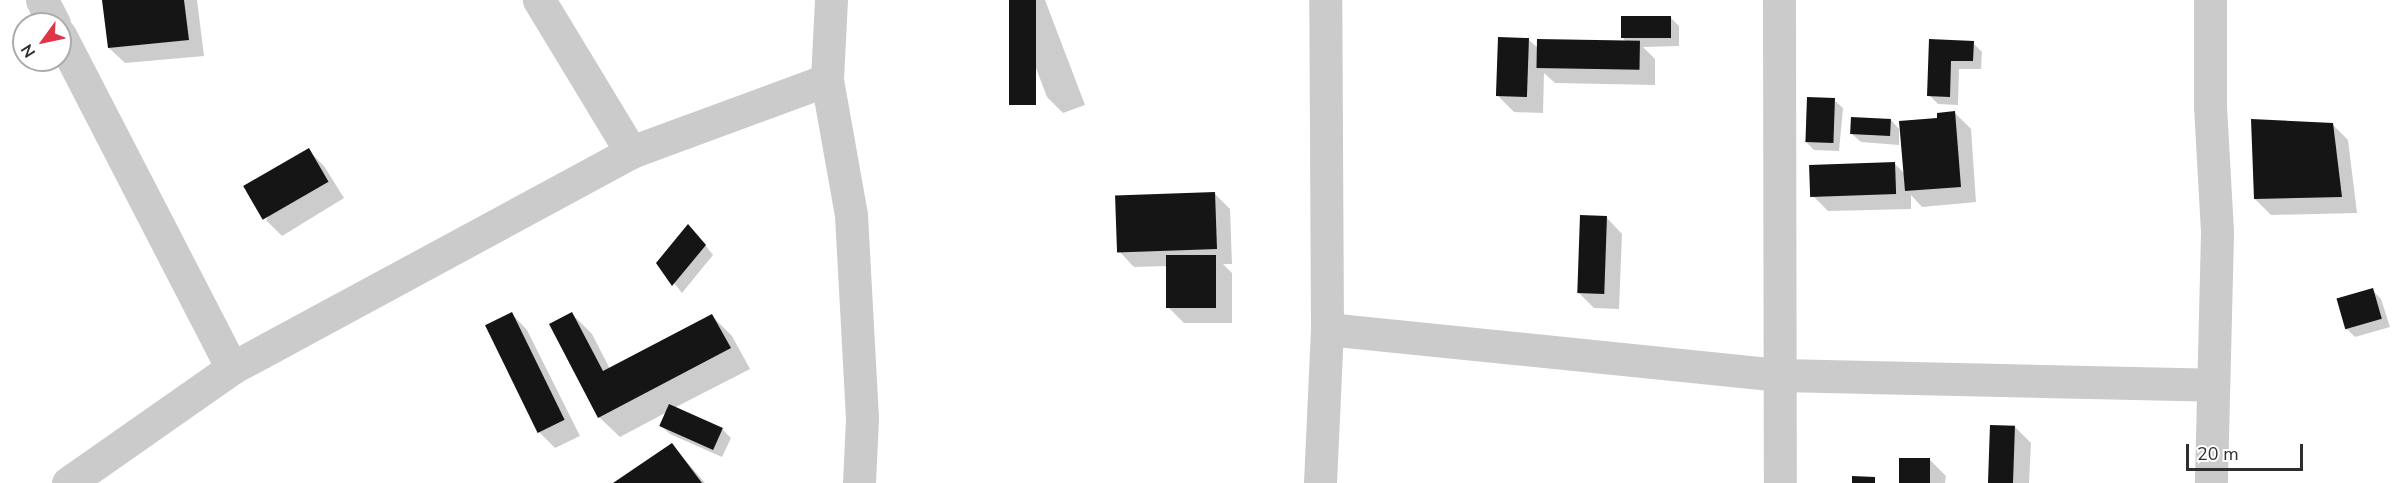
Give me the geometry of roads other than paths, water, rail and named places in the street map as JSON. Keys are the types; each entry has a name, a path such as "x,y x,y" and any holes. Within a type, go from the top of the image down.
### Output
{"street":[{"path":"539,0 631,152"},
{"path":"831,0 827,80 851,214 862,419 859,483"},
{"path":"1320,483 1327,328 1325,0"},
{"path":"1779,0 1780,483"},
{"path":"2210,0 2210,106 2217,233 2211,483"},
{"path":"72,58 232,368"},
{"path":"68,483 232,368 631,152 827,80"},
{"path":"1327,328 1781,375 2212,385"}]}
